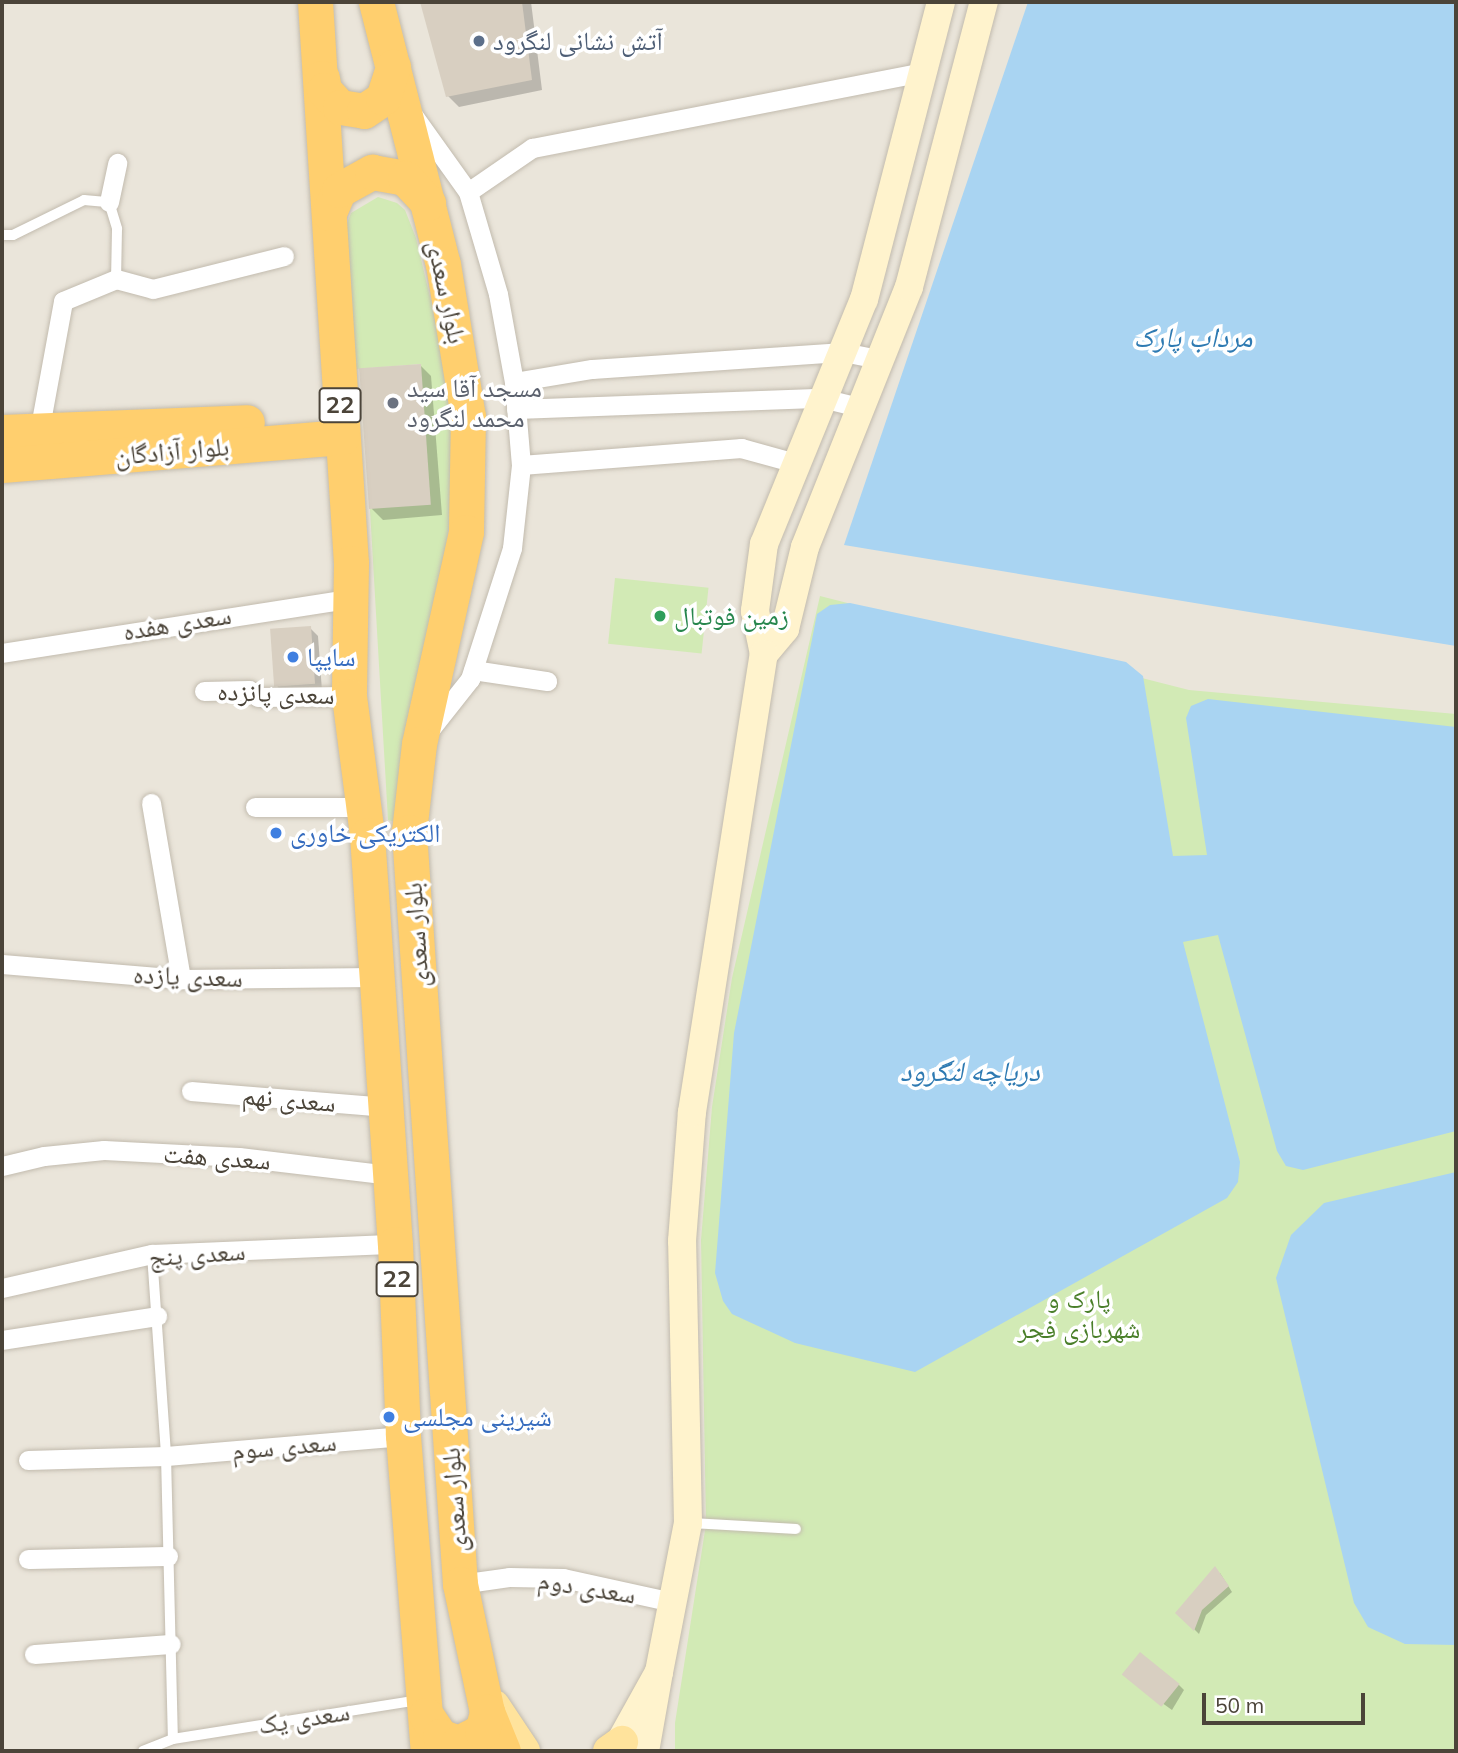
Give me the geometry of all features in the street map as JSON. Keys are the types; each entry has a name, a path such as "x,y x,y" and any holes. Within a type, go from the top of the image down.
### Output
{"highway":[{"name":"بلوار سعدی","path":"315,2 322,78 352,598 349,696 364,807 391,1175 403,1436 428,1751"},
{"name":"بلوار سعدی","path":"376,2 428,203 460,353 471,485 462,560 419,744 409,832 460,1584 484,1698 503,1751"},
{"path":"322,78 324,90 340,107 363,111 383,98 397,82"},
{"path":"329,213 339,190 372,172 405,178 428,203"},
{"name":"بلوار آزادگان","path":"2,432 342,427"},
{"name":"بلوار آزادگان","path":"2,466 342,427"},
{"path":"426,1707 440,1735 458,1742 482,1731 484,1698"}],"main road":[{"path":"484,1698 524,1751"}],"street":[{"path":"623,1749 659,1672 688,1523 682,1241 692,1112 764,654 755,611 764,544 864,299 942,2"},
{"path":"764,654 785,629 805,547 883,360 909,287 984,2"},
{"path":"468,192 531,148 923,72"},
{"path":"397,82 468,192 498,294 514,382 521,465 512,548 473,670 419,744"},
{"path":"109,202 117,163"},
{"path":"40,432 63,301 116,279 153,289 284,256"},
{"path":"514,382 593,369 843,352 883,360"},
{"path":"516,409 822,398 863,408"},
{"path":"521,465 741,448 795,463"},
{"name":"سعدی هفده","path":"2,653 352,598"},
{"path":"473,670 547,681"},
{"name":"سعدی پانزده","path":"204,691 249,690 258,697 349,696"},
{"path":"151,803 181,979"},
{"path":"255,807 364,807"},
{"name":"سعدی یازده","path":"2,964 181,979 375,977"},
{"name":"سعدی نهم","path":"191,1091 386,1107"},
{"name":"سعدی هفت","path":"2,1166 44,1156 104,1150 226,1156 391,1175"},
{"name":"سعدی پنج","path":"2,1288 152,1254 395,1244"},
{"path":"2,1340 157,1316"},
{"name":"سعدی سوم","path":"28,1460 166,1456 403,1436"},
{"path":"29,1559 168,1556"},
{"name":"سعدی دوم","path":"460,1584 509,1577 563,1578 672,1602"},
{"path":"34,1654 170,1644"}],"lane":[{"path":"2,235 13,235 84,200 109,202 117,229 116,279"},
{"path":"152,1254 166,1456 173,1739"},
{"path":"688,1523 796,1529"},
{"name":"سعدی یک","path":"143,1751 173,1739 426,1707"}],"shaded area":[{"path":"2,2 1456,2 1456,1751 2,1751"}],"green space":[{"path":"378,197 397,203 405,210 416,238 451,386 457,479 439,587 404,733 396,822 388,820 370,510 421,364 356,369 344,232 351,213"},
{"name":"زمین فوتبال","path":"615,578 708,588 702,653 608,644"},
{"name":"پارک و شهربازی فجر","path":"820,596 1189,690 1456,714 1456,1751 675,1751 675,1723 706,1524 701,1240 712,1107 732,978"}],"water":[{"name":"مرداب پارک","path":"1028,2 1456,2 1456,646 844,545"},
{"name":"دریاچه لنگرود","path":"850,603 1126,662 1143,676 1173,856 1207,855 1186,718 1191,706 1208,699 1456,727 1456,1131 1303,1170 1286,1166 1277,1151 1218,935 1183,942 1240,1162 1238,1182 1227,1198 915,1372 795,1343 732,1314 723,1301 715,1273 734,1033 817,614 830,605"},
{"path":"1456,1172 1456,1645 1405,1644 1368,1627 1354,1603 1276,1278 1291,1235 1324,1203"}],"building":[{"name":"آتش نشانی لنگرود","path":"420,2 522,2 532,80 446,97"},
{"name":"مسجد آقا سید محمد لنگرود","path":"421,364 431,505 369,509 359,368"},
{"name":"سایپا","path":"311,626 315,684 274,687 270,629"},
{"path":"1215,1566 1229,1586 1202,1610 1194,1631 1175,1613"},
{"path":"1140,1652 1180,1684 1161,1707 1122,1675"}],"place":[{"name":"آتش نشانی لنگرود","path":"479,41"},
{"name":"مسجد آقا سید محمد لنگرود","path":"393,403"},
{"name":"زمین فوتبال","path":"660,616"},
{"name":"سایپا","path":"293,657"},
{"name":"الکتریکی خاوری","path":"276,833"},
{"name":"شیرینی مجلسی","path":"389,1417"}]}
